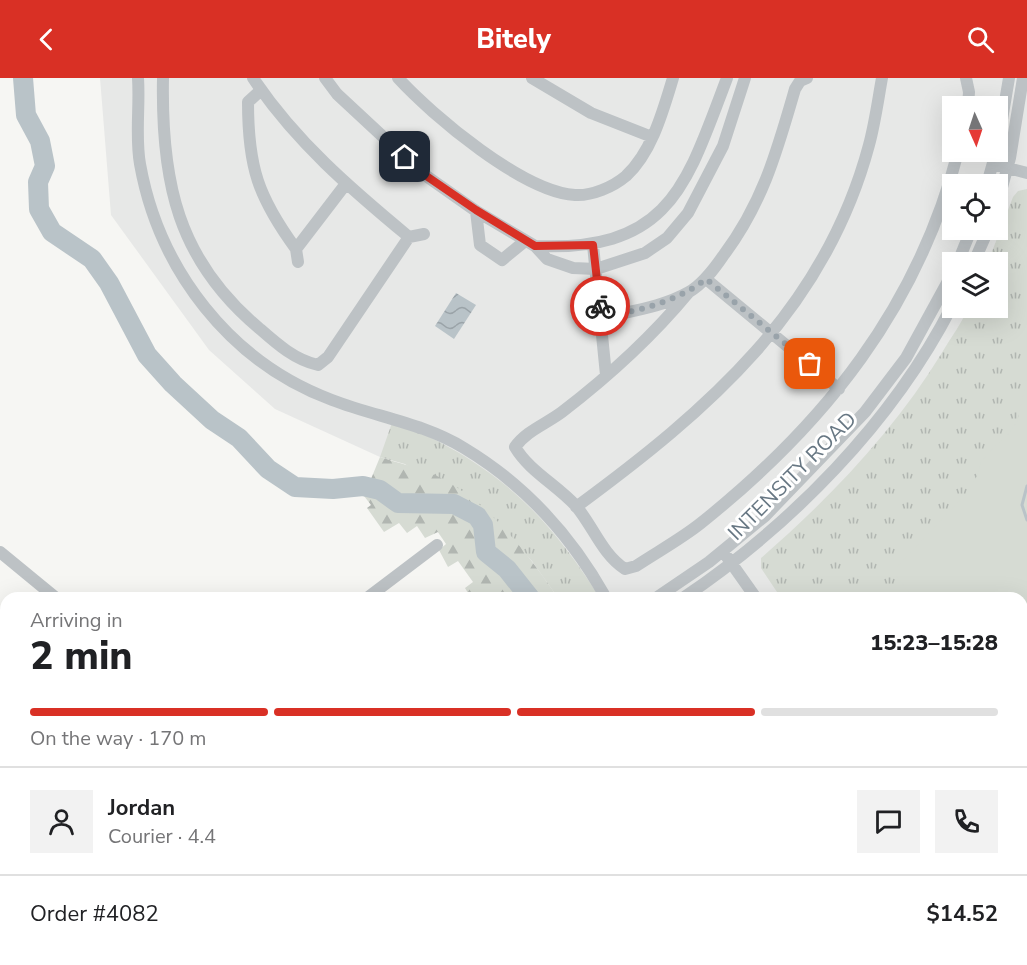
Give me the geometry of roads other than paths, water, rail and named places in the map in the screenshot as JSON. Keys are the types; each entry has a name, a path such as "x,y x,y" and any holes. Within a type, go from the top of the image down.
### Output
{"street":[{"path":"138,78 140,163 160,237 200,303 222,327 269,366 299,386 334,401 433,432 480,460 542,510 568,539 602,592"},
{"path":"163,78 162,128 166,165 175,207 193,248 213,279 243,315 283,348 318,365 328,357 409,237 424,234"},
{"path":"253,78 303,141 345,185 409,237"},
{"path":"325,78 337,94 422,173 530,244 547,259 573,268 596,269 645,253 667,238 688,213 723,146 745,78"},
{"path":"398,78 446,124 472,143 514,170 558,192 576,195 593,193 610,186 625,176 640,159 652,137 673,78"},
{"path":"532,78 591,113 652,137"},
{"path":"476,210 480,245 502,260 530,244 593,245 629,234 664,208 686,180 702,148 727,78"},
{"path":"807,78 800,81 795,89 769,176 749,217 706,279 689,292 660,328 633,355 561,412 521,439 515,447 522,459 544,476 576,507 614,562 625,569 636,566 700,524 778,455 839,389 873,346 920,263 949,188 956,162"},
{"path":"576,507 653,450 714,396 773,334 824,258 850,203 869,145 882,78"},
{"path":"966,78 969,96"},
{"path":"1005,96 1008,78"},
{"path":"1006,174 1023,78"},
{"path":"261,90 248,102 248,143 258,187 272,217 297,255 345,185"},
{"path":"1000,162 1008,168 1027,173"},
{"path":"686,180 702,190"},
{"path":"593,245 606,375"},
{"path":"706,279 839,389"},
{"path":"601,318 648,308 689,292"},
{"name":"INTENSITY ROAD","path":"665,592 723,551 765,516 883,390 922,331 942,293"},
{"name":"INTENSITY ROAD","path":"691,592 731,562 800,503 872,425 913,372 945,318"},
{"path":"375,592 437,545"},
{"path":"723,551 752,592"},
{"path":"0,552 49,592"}],"water":[{"path":"456,293 476,305 454,339 435,326"}],"waterway":[{"path":"23,78 26,115 40,141 45,166 38,182 39,209 52,232 92,259 109,283 147,355 173,384 212,420 239,438 268,469 295,487 333,489 363,486 380,490 398,503 454,504 477,516 483,525 486,552 507,569 525,592"},
{"path":"1027,486 1022,505 1027,520"}]}
